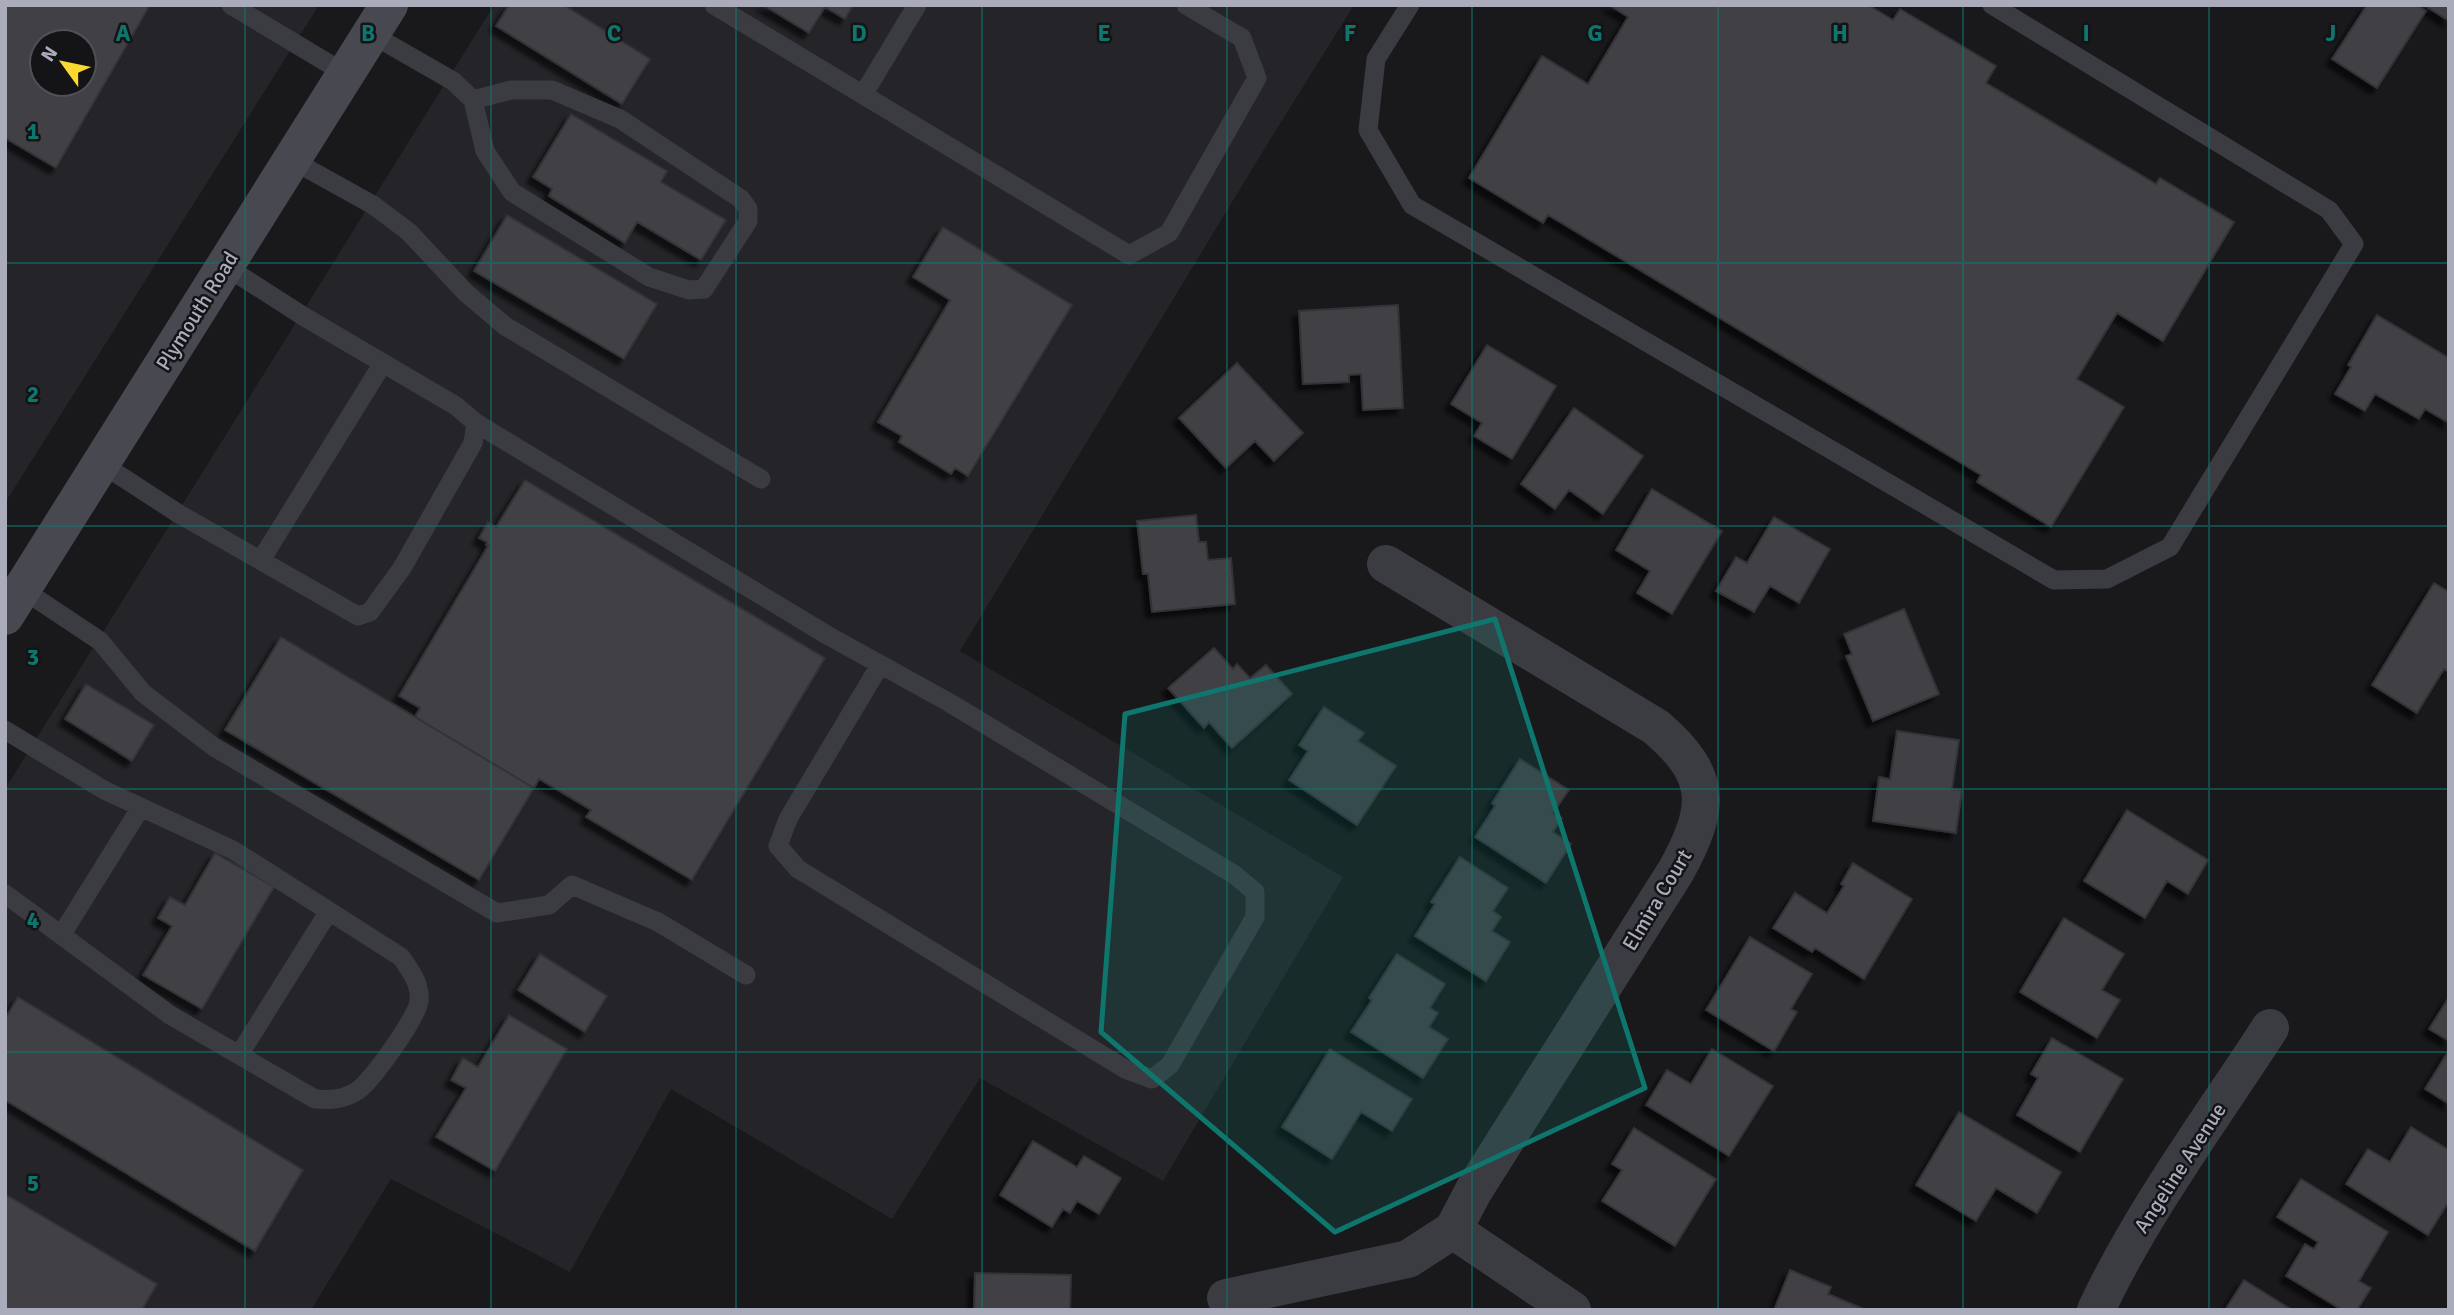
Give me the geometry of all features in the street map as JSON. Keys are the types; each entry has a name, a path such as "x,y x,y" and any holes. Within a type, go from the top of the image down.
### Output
{"main road":[{"name":"Plymouth Road","path":"14,603 380,19"}],"street":[{"name":"Elmira Court","path":"1226,1298 1408,1259 1453,1230 1474,1190 1676,871 1692,842 1699,817 1701,790 1693,765 1679,747 1656,727 1387,564"},
{"name":"Angeline Avenue","path":"2096,1310 2108,1283 2151,1211 2270,1028"},
{"path":"1453,1230 1572,1310"}],"lane":[{"path":"231,5 346,74"},
{"path":"714,5 1129,256 1169,233 1257,78 1242,38 1186,5"},
{"path":"863,95 917,5"},
{"path":"1410,5 1376,60 1368,130 1412,205 2054,580 2107,579 2170,547 2354,244 2329,210 1992,5"},
{"path":"380,19 453,80 472,100 485,151 512,192 649,276 689,290 704,289 748,221 748,209 741,199 620,119 575,99 552,90 511,90 472,100"},
{"path":"292,160 373,205 408,232 466,293 505,326 761,479"},
{"path":"225,266 456,406 476,423 1235,875 1255,892 1255,917 1170,1065 1152,1079 1125,1069 798,869 778,845 788,819 880,664"},
{"path":"261,560 383,363"},
{"path":"102,464 179,513 358,616 370,612 402,568 473,443 476,423"},
{"path":"14,603 100,641 143,693 214,747 497,913 549,905 572,886 657,922 746,975"},
{"path":"5,730 104,790 233,850 401,957 415,976 419,1001 412,1018 376,1072 358,1091 337,1100 315,1099 170,1015 5,894"},
{"path":"62,934 141,807"},
{"path":"239,1055 329,911"}],"highlighted area":[{"path":"1495,619 1645,1088 1335,1232 1101,1032 1125,714"}],"shaded area":[{"path":"5,5 319,5 5,503"},
{"path":"494,5 1354,5 960,651 1343,877 1163,1181 980,1078 892,1219 671,1089 570,1272 391,1179 311,1310 5,1310 5,789"}],"building":[{"path":"5,5 150,5 98,95 98,28 28,28 28,98 96,98 56,168 5,138"},
{"path":"509,5 564,5 650,59 622,104 496,26"},
{"path":"763,5 853,5 845,19 825,7 809,33"},
{"path":"1609,5 1868,5 1893,20 1900,9 1996,66 1986,83 2156,184 2160,178 2234,222 2163,341 2117,313 2077,379 2124,407 2051,527 1977,482 1981,475 1548,215 1543,223 1469,178 1542,56 1588,84 1628,17"},
{"path":"2367,5 2417,5 2426,11 2377,88 2332,59"},
{"path":"2449,5 2449,21 2427,7"},
{"path":"571,114 667,171 661,182 726,220 701,260 637,222 625,243 549,196 552,189 533,177"},
{"path":"507,215 657,304 624,359 474,271"},
{"path":"943,227 1072,305 968,476 955,468 951,474 899,442 902,436 878,422 950,300 913,277"},
{"path":"1398,305 1403,408 1363,410 1361,374 1349,375 1349,382 1303,384 1299,311"},
{"path":"2377,315 2449,358 2449,423 2425,409 2419,419 2375,394 2365,411 2335,394 2351,367 2348,365"},
{"path":"1487,345 1556,386 1512,459 1474,436 1482,423 1451,404"},
{"path":"1237,363 1303,433 1274,461 1255,441 1226,468 1179,418"},
{"path":"1574,408 1643,456 1603,514 1569,490 1555,509 1521,484"},
{"path":"525,480 825,658 692,880 586,817 591,810 539,779 534,788 415,717 420,708 399,696 488,546 487,542 479,538 488,522 496,527"},
{"path":"1652,489 1722,531 1672,614 1637,593 1650,571 1616,550"},
{"path":"1196,515 1199,542 1206,542 1208,560 1231,558 1235,604 1152,612 1148,574 1143,574 1137,521"},
{"path":"1774,517 1830,549 1799,603 1770,586 1754,612 1716,591 1736,557 1747,563"},
{"path":"2434,583 2449,592 2449,672 2444,669 2417,713 2372,685"},
{"path":"1904,609 1939,694 1873,721 1846,656 1852,654 1844,634"},
{"path":"281,637 534,788 479,880 225,730"},
{"path":"1214,648 1233,669 1237,664 1250,678 1266,665 1292,694 1232,748 1209,722 1204,728 1168,688"},
{"path":"86,684 154,725 132,761 65,719"},
{"path":"1324,707 1364,733 1358,741 1396,766 1357,825 1289,780 1308,751 1299,745"},
{"path":"1897,731 1959,740 1952,789 1962,790 1956,833 1873,821 1879,777 1890,779"},
{"path":"1520,759 1569,790 1553,813 1562,818 1553,832 1571,844 1546,883 1475,837 1495,806 1492,803"},
{"path":"2127,810 2208,860 2188,894 2167,881 2145,918 2084,881"},
{"path":"215,853 274,887 202,1009 143,975 172,926 158,918 170,897 185,905"},
{"path":"1460,857 1508,888 1493,911 1501,917 1492,931 1510,942 1486,981 1415,936 1435,904 1431,902"},
{"path":"1853,863 1912,899 1864,979 1815,948 1812,952 1773,928 1795,893 1827,913 1844,886 1841,884"},
{"path":"2064,918 2124,954 2102,990 2120,1000 2097,1038 2020,992"},
{"path":"1750,937 1812,974 1791,1009 1797,1012 1774,1051 1706,1010"},
{"path":"540,954 607,996 585,1032 518,990"},
{"path":"1397,954 1445,984 1430,1008 1438,1013 1429,1027 1448,1039 1423,1078 1351,1032"},
{"path":"18,997 303,1170 255,1251 5,1100 5,1019"},
{"path":"2449,997 2449,1041 2429,1029"},
{"path":"509,1015 567,1049 495,1171 436,1137 466,1088 451,1080 463,1058 478,1067"},
{"path":"2052,1038 2123,1079 2080,1152 2017,1115 2038,1078 2031,1074"},
{"path":"1330,1049 1412,1099 1392,1131 1361,1112 1332,1159 1282,1127"},
{"path":"1712,1049 1773,1086 1729,1156 1646,1105 1667,1070 1691,1084"},
{"path":"2449,1050 2449,1104 2425,1089"},
{"path":"1959,1112 2061,1172 2037,1213 1996,1188 1976,1221 1916,1185"},
{"path":"2411,1127 2449,1150 2449,1201 2428,1235 2346,1184 2368,1149 2390,1162"},
{"path":"1634,1128 1716,1179 1675,1246 1602,1201 1622,1170 1612,1164"},
{"path":"1033,1141 1077,1167 1084,1156 1121,1178 1099,1214 1077,1201 1070,1213 1063,1209 1052,1227 1000,1195"},
{"path":"2301,1179 2388,1232 2359,1281 2371,1288 2357,1310 2342,1310 2286,1276 2305,1244 2314,1249 2318,1242 2277,1217"},
{"path":"5,1194 157,1284 142,1310 5,1310"},
{"path":"1790,1270 1831,1287 1828,1294 1866,1310 1774,1310"},
{"path":"975,1273 1071,1275 1070,1310 974,1310"},
{"path":"2244,1280 2292,1310 2225,1310"}]}
